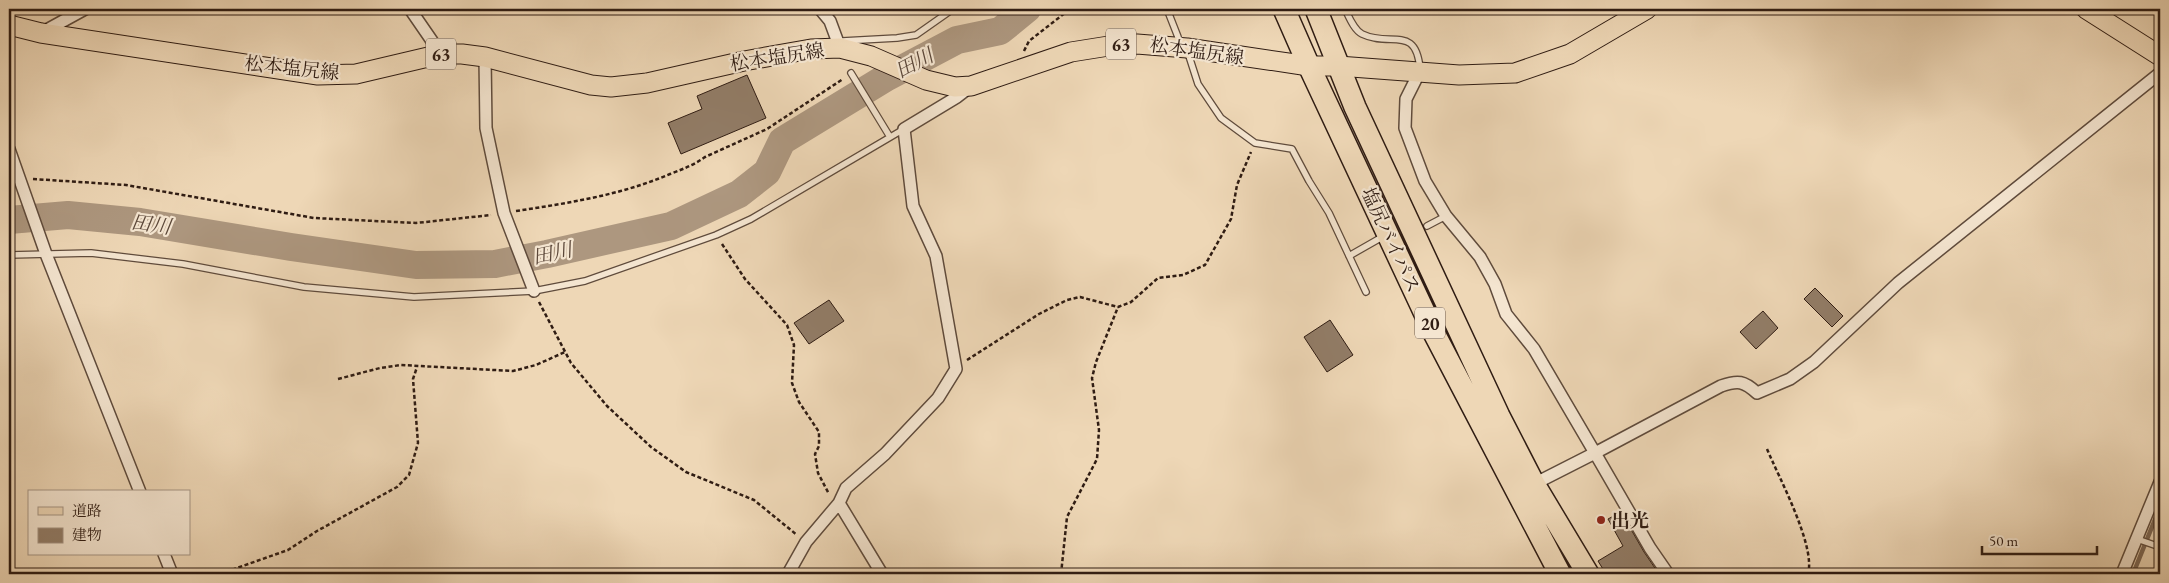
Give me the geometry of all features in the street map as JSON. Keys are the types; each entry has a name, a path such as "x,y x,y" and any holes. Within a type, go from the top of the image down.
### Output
{"highway":[{"name":"塩尻バイパス","path":"1284,9 1434,333 1560,574"},
{"name":"塩尻バイパス","path":"1316,9 1355,107 1495,407 1534,484 1588,574"}],"main road":[{"name":"松本塩尻線","path":"9,24 41,33 318,74 356,74 441,54 485,57 591,86 612,87 647,82 839,44 872,56 926,80 955,87 972,86 1071,52 1115,45 1137,44 1182,48 1309,66 1338,66 1459,75 1515,74 1570,54 1647,9"},
{"path":"2086,9 2160,56"}],"street":[{"path":"41,33 85,9"},
{"path":"410,9 441,54"},
{"path":"820,9 830,21 839,44"},
{"path":"485,57 486,128 505,216 532,287"},
{"path":"1420,71 1406,99 1405,128 1425,181 1446,216 1480,257 1495,284 1506,314 1534,349 1650,548 1668,574"},
{"path":"1534,484 1721,386 1733,382 1746,383 1758,393 1790,379 1814,362 1898,283 2160,73"},
{"path":"788,574 806,542 837,505 846,488 884,454 938,398 956,369 936,256 913,206 904,129 972,86"},
{"path":"9,149 24,181 45,250 139,490"},
{"path":"2122,574 2139,540 2160,482"},
{"path":"837,505 882,574"},
{"path":"165,556 172,574"}],"lane":[{"path":"839,44 916,35 953,9"},
{"path":"1167,9 1198,84 1222,118 1255,143 1292,149 1328,213 1366,292"},
{"path":"1345,9 1350,20 1361,34 1383,39 1402,39 1412,44 1418,54 1420,71"},
{"path":"852,76 888,134"},
{"path":"9,255 45,250 91,253 183,264 304,287 414,297 585,281 716,234 751,219 819,181 888,134 904,129"},
{"path":"1427,226 1446,216"},
{"path":"1349,256 1388,234"},
{"path":"2139,540 2158,547"}],"path":[{"path":"1023,67 1022,56 1029,41 1070,9"},
{"path":"24,181 126,184 314,218 416,223 505,216 594,199 658,179 696,164 705,157 767,129 852,76"},
{"path":"956,369 977,353 1039,314 1067,300 1080,297 1118,307 1131,302 1158,278 1182,275 1205,265 1231,219 1237,185 1255,143"},
{"path":"716,234 744,279 786,325 794,345 792,384 799,402 818,432 819,446 815,454 818,473 837,505"},
{"path":"532,287 571,363 607,406 651,447 686,472 754,500 806,542"},
{"path":"1061,574 1066,517 1097,459 1099,430 1092,378 1096,362 1118,307"},
{"path":"338,380 380,368 400,365 513,371 536,365 565,352"},
{"path":"220,574 288,550 317,531 396,487 409,475 418,443 412,379 417,367"},
{"path":"1767,449 1805,538 1810,567 1808,574"}],"building":[{"path":"747,75 766,118 681,154 668,123 702,109 697,96"},
{"path":"1815,288 1843,316 1832,327 1804,299"},
{"path":"829,300 844,321 809,344 794,323"},
{"path":"1763,311 1778,328 1756,349 1740,332"},
{"path":"1330,320 1353,355 1327,372 1304,337"},
{"path":"1621,512 1659,574 1606,574 1598,561 1623,546 1608,519"}],"waterway":[{"name":"田川","path":"9,220 68,215 140,222 416,265 495,264 547,254 671,226 739,194 767,172 782,141 887,77 957,40 1000,31 1027,9"},
{"path":"2133,574 2160,507"}],"place":[{"name":"出光","path":"1601,520"}]}
